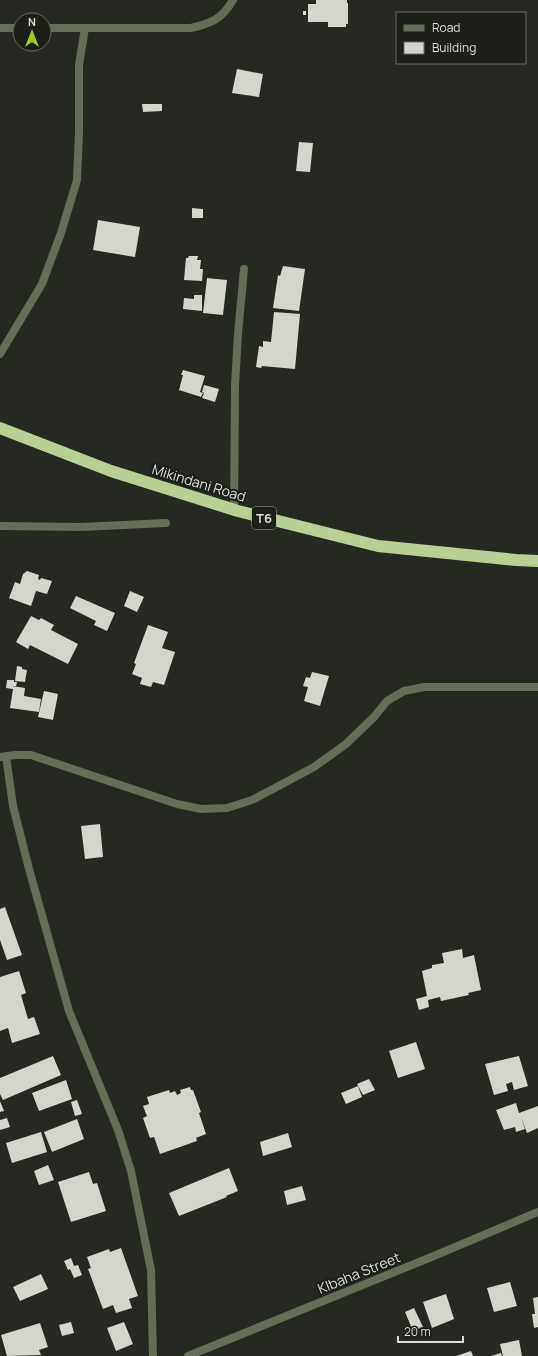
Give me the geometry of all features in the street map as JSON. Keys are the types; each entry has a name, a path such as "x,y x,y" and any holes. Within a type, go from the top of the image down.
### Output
{"highway":[{"name":"Mikindani Road","path":"0,428 111,472 234,510 378,546 538,561"}],"street":[{"path":"52,28 191,28 205,25 219,19 233,0"},
{"path":"0,28 12,28"},
{"path":"0,354 42,284 61,233 77,180 79,132 78,64 84,28"},
{"path":"234,510 235,385 244,269"},
{"path":"0,526 82,527 166,523"},
{"path":"153,1356 151,1270 131,1171 118,1130 69,1011 29,869 13,806 3,756 31,755 177,804 201,809 227,808 252,800 314,767 346,744 374,717 387,701 404,691 424,687 538,687"},
{"name":"KIbaha Street","path":"188,1356 538,1212"}],"building":[{"path":"316,0 347,0 348,24 346,24 346,27 328,27 328,22 308,22 308,4 316,4"},
{"path":"303,11 306,11 306,15 303,15"},
{"path":"237,69 263,74 259,97 232,93"},
{"path":"142,104 162,104 162,111 143,112"},
{"path":"299,142 313,143 310,172 296,171"},
{"path":"192,208 203,209 203,218 192,218"},
{"path":"98,220 140,227 135,257 93,250"},
{"path":"189,256 198,256 197,260 201,260 200,269 203,269 202,281 184,280 186,258"},
{"path":"283,266 305,269 299,311 273,308 278,275 280,276"},
{"path":"207,278 227,280 223,315 203,313"},
{"path":"194,295 202,295 202,311 183,309 184,298 194,299"},
{"path":"274,312 300,314 295,369 262,366 261,368 256,367 259,346 263,347 263,341 271,342"},
{"path":"183,370 205,376 200,392 203,393 201,397 179,390"},
{"path":"204,385 219,389 215,402 202,398 204,393 202,392"},
{"path":"27,571 39,575 38,579 40,580 41,578 52,581 47,594 36,591 31,606 9,598 15,582 20,584 23,574"},
{"path":"130,591 144,597 137,612 124,606"},
{"path":"76,596 115,613 107,631 94,625 96,621 70,608"},
{"path":"31,616 39,620 41,618 54,625 51,630 78,644 68,664 30,645 28,649 16,642"},
{"path":"148,625 168,632 162,648 175,652 164,685 153,682 151,687 140,684 142,678 132,674 136,664 134,663"},
{"path":"17,666 27,670 25,682 15,681"},
{"path":"312,672 329,676 320,706 304,701 308,687 303,686 306,677 310,678"},
{"path":"7,680 14,680 14,682 17,682 16,686 12,686 25,688 24,696 41,699 39,712 10,708 13,689 6,688"},
{"path":"44,691 58,694 53,720 38,717"},
{"path":"100,824 103,857 85,859 81,826"},
{"path":"5,907 22,955 7,960 0,940 0,909"},
{"path":"462,949 463,958 474,955 481,990 468,993 469,995 441,1001 440,997 428,1000 429,1007 419,1010 416,999 427,996 422,971 432,968 432,965 444,963 442,953"},
{"path":"19,971 26,993 21,995 28,1019 34,1017 40,1034 12,1043 8,1028 0,1031 0,977"},
{"path":"416,1042 425,1069 398,1078 389,1051"},
{"path":"53,1056 61,1075 3,1100 0,1094 0,1078"},
{"path":"519,1056 528,1086 514,1090 512,1082 506,1084 508,1091 494,1095 485,1064"},
{"path":"369,1079 375,1090 363,1095 357,1084"},
{"path":"66,1080 72,1099 39,1111 32,1093"},
{"path":"358,1086 362,1097 346,1104 341,1093"},
{"path":"190,1087 191,1090 193,1090 201,1112 199,1113 206,1134 196,1138 197,1141 160,1154 154,1137 150,1138 143,1118 147,1116 143,1106 149,1104 147,1097 169,1090 170,1093 175,1091 177,1095 181,1093 180,1090"},
{"path":"77,1100 82,1114 75,1116 71,1102"},
{"path":"0,1101 4,1111 0,1112"},
{"path":"516,1103 519,1113 538,1106 538,1128 527,1133 521,1117 525,1129 516,1132 515,1127 504,1130 496,1110"},
{"path":"7,1118 10,1127 0,1130 0,1120"},
{"path":"77,1119 84,1139 52,1152 44,1132"},
{"path":"41,1132 47,1152 12,1163 6,1143"},
{"path":"288,1133 292,1147 263,1156 260,1142"},
{"path":"48,1165 54,1180 39,1185 34,1171"},
{"path":"229,1168 238,1191 226,1196 227,1197 179,1216 169,1193"},
{"path":"89,1172 93,1184 97,1183 106,1211 71,1222 58,1182"},
{"path":"302,1186 306,1200 287,1205 284,1191"},
{"path":"121,1248 138,1296 129,1299 132,1308 116,1313 113,1305 103,1309 88,1269 91,1268 87,1257 109,1249 110,1252"},
{"path":"71,1258 74,1266 78,1265 82,1275 74,1278 70,1269 68,1270 64,1261"},
{"path":"41,1274 48,1289 20,1301 13,1287"},
{"path":"510,1282 517,1306 494,1312 487,1288"},
{"path":"446,1294 454,1319 432,1328 423,1302"},
{"path":"538,1297 538,1327 534,1328 532,1314 535,1314 533,1298"},
{"path":"414,1308 423,1327 413,1331 405,1312"},
{"path":"71,1322 74,1333 62,1336 59,1325"},
{"path":"124,1322 133,1344 116,1351 107,1328"},
{"path":"40,1323 48,1347 39,1350 41,1355 7,1356 1,1335"},
{"path":"519,1340 522,1356 503,1356 500,1344"},
{"path":"471,1351 473,1356 456,1356"},
{"path":"501,1353 502,1356 491,1356"}]}
